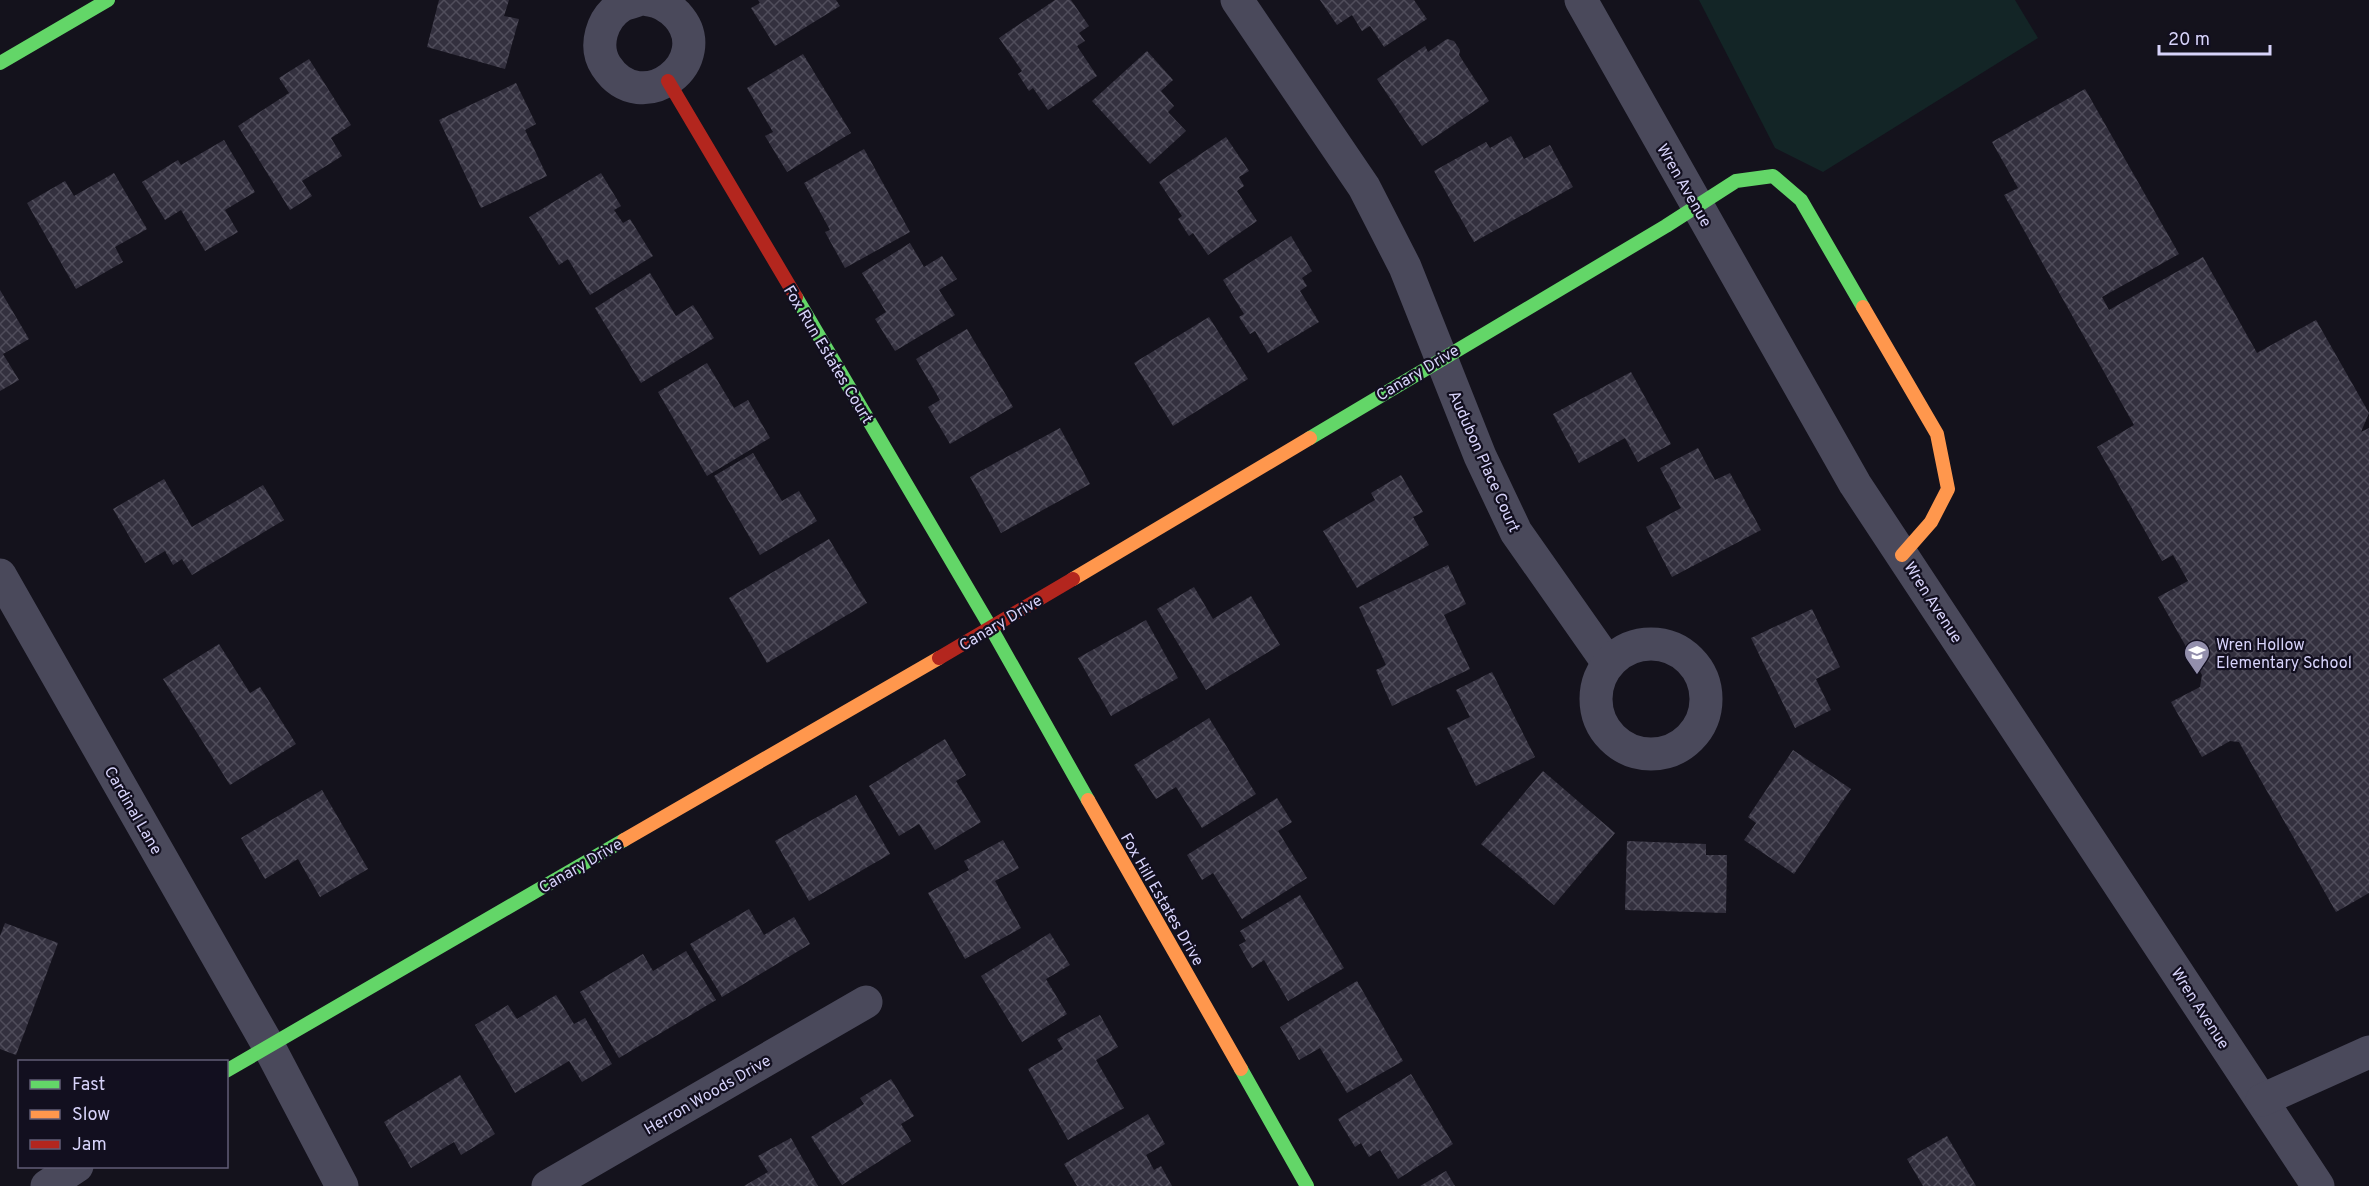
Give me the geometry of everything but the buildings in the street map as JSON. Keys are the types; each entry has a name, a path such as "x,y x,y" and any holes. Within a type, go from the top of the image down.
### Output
{"street":[{"path":"0,63 108,0"},
{"path":"638,0 622,5 610,14 602,27 599,42 601,58 614,77 628,85 643,88 658,86 668,81 679,70 686,56 688,41 681,19 670,8 650,0"},
{"name":"Audubon Place Court","path":"1237,0 1364,187 1405,267 1480,456 1516,532 1608,663"},
{"name":"Wren Avenue","path":"1581,0 1855,484 2318,1186"},
{"name":"Fox Run Estates Court","path":"668,81 991,628"},
{"name":"Canary Drive","path":"228,1070 991,628 1698,206 1736,181 1773,176 1801,200 1937,435 1948,489 1931,522 1902,555"},
{"name":"Cardinal Lane","path":"0,575 268,1045 342,1186"},
{"name":"Fox Hill Estates Drive","path":"991,628 1307,1186"},
{"name":"Herron Woods Drive","path":"548,1186 866,1002"},
{"path":"2262,1101 2369,1052"},
{"path":"47,1186 75,1168"}],"shaded area":[{"path":"1699,0 2015,0 2038,38 1823,172 1775,148"}],"traffic: fast":[{"path":"0,63 108,0"},
{"path":"1310,438 1666,226 1736,181 1773,176 1801,200 1863,307"},
{"path":"796,297 991,628 1088,800"},
{"path":"228,1070 624,840"},
{"path":"1241,1069 1307,1186"}],"traffic: slow":[{"path":"1863,307 1937,434 1948,489 1931,522 1902,555"},
{"path":"1073,579 1310,438"},
{"path":"624,840 939,658"},
{"path":"1088,800 1241,1069"}],"traffic: jam":[{"path":"668,81 796,297"},
{"path":"939,658 1073,579"}],"place":[{"name":"Wren Hollow Elementary School","path":"2197,676"}]}
